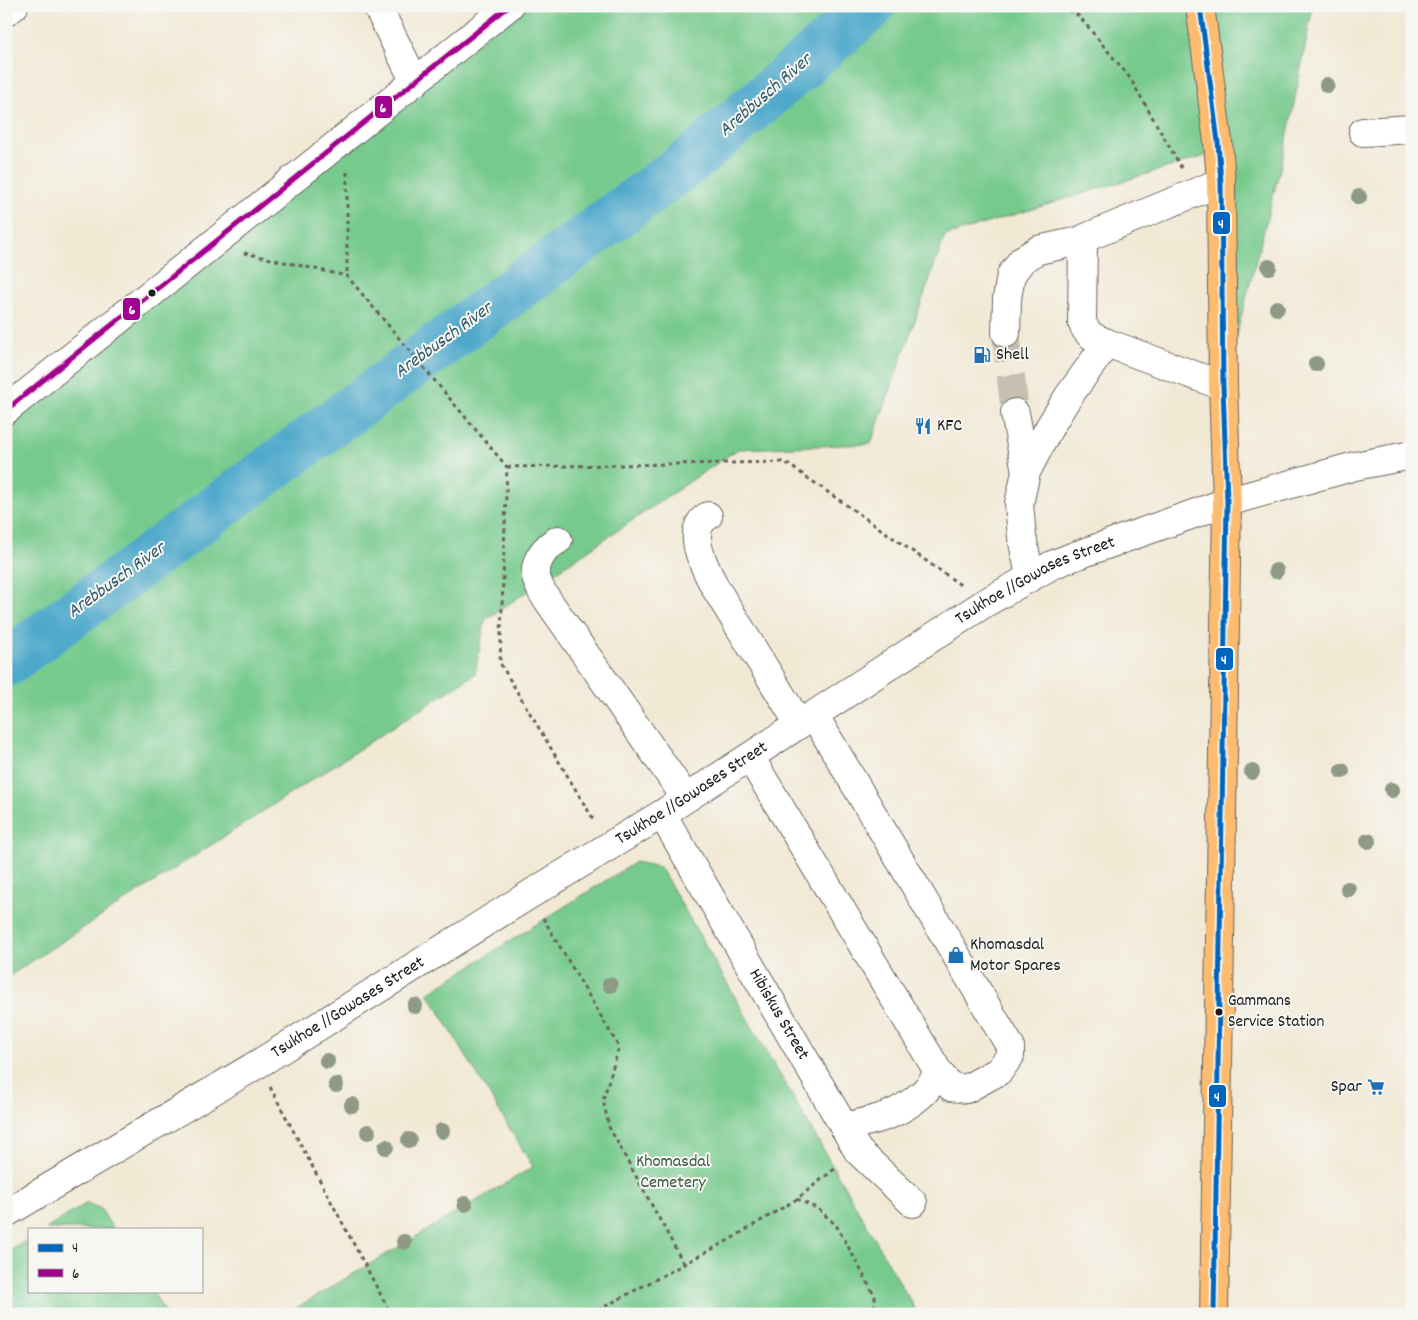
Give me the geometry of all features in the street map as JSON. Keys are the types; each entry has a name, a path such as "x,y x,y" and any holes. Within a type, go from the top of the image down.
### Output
{"main road":[{"path":"1200,6 1218,142 1221,182 1223,386 1227,502 1214,1314"}],"street":[{"path":"6,12 14,6"},
{"path":"376,6 415,82"},
{"path":"6,410 509,6"},
{"path":"1363,132 1412,129"},
{"path":"1006,333 1007,299 1011,275 1022,260 1038,250 1084,240 1087,237 1196,194 1221,182"},
{"path":"1084,240 1082,322 1085,330 1107,343 1223,386"},
{"path":"1030,576 1022,537 1019,504 1026,472 1068,397 1107,343"},
{"path":"1015,413 1026,472"},
{"name":"Tsukhoe //Gowases Street","path":"6,1213 258,1064 662,814 984,603 1030,576 1072,557 1227,502 1355,466 1412,455"},
{"path":"708,516 703,519 696,529 696,544 708,574 723,600 807,719 1010,1046 1010,1056 1000,1070 966,1089 951,1087 939,1073 750,757"},
{"path":"558,540 549,545 541,556 536,569 536,578 542,592 686,798"},
{"name":"Hibiskus Street","path":"662,814 858,1151 913,1203"},
{"path":"844,1127 898,1112 923,1094 939,1073"}],"path":[{"path":"1062,6 1079,16 1130,78 1196,194"},
{"path":"346,136 347,276"},
{"path":"212,245 347,276 507,468 500,663 610,846"},
{"path":"507,468 785,462 984,603"},
{"path":"529,895 619,1047 603,1100 609,1126 684,1264"},
{"path":"258,1064 391,1314"},
{"path":"591,1314 729,1240 797,1200 858,1151"},
{"path":"797,1200 818,1209 836,1225 875,1297 874,1314"},
{"path":"598,1310 601,1314"}],"green space":[{"path":"509,6 1313,6 1284,154 1223,386 1218,152 945,236 871,444 738,449 485,620 475,674 6,978 6,410"},
{"name":"Khomasdal Cemetery","path":"635,862 660,867 918,1314 286,1314 533,1167 428,993"},
{"path":"87,1203 101,1209 112,1228 48,1228"},
{"path":"28,1240 28,1292 153,1292 166,1314 6,1314 6,1253"}],"waterway":[{"name":"Arebbusch River","path":"6,663 697,156 871,6"}],"tunnel":[{"path":"1006,333 1015,413"}],"transit line":[{"name":"6","path":"6,410 509,6"},
{"name":"4","path":"1200,6 1218,142 1221,182 1223,386 1227,502 1214,1314"}],"place":[{"name":"Shell","path":"982,355"},
{"name":"KFC","path":"923,426"},
{"name":"Khomasdal Motor Spares","path":"956,955"},
{"name":"Gammans Service Station","path":"1219,1012"},
{"name":"Spar","path":"1376,1087"}]}
